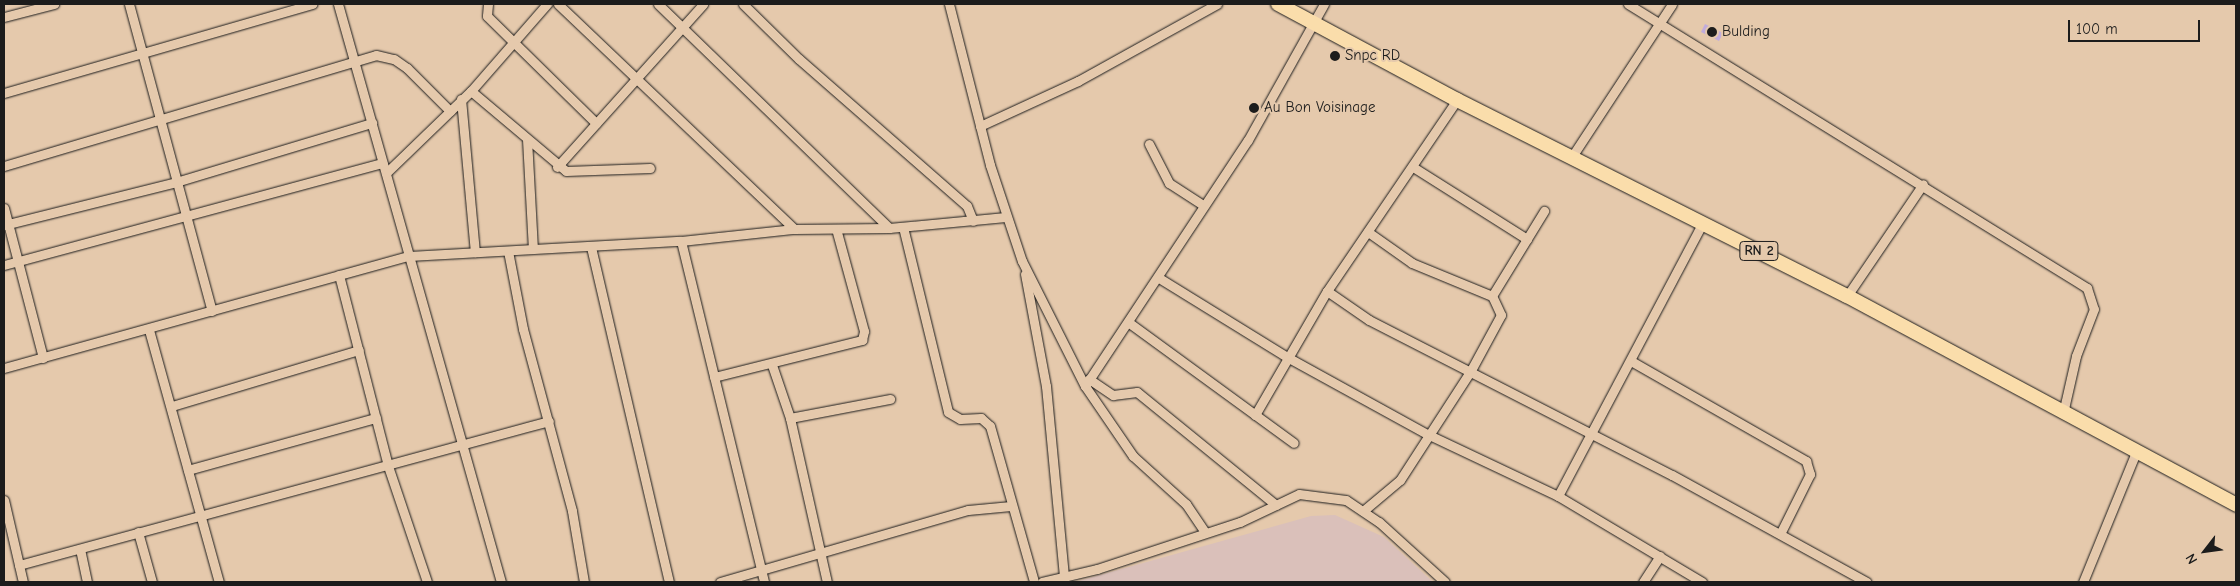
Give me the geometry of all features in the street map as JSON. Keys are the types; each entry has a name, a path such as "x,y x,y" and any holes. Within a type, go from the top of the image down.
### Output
{"highway":[{"name":"RN 2","path":"1278,4 1457,100 1847,296 2236,505"}],"street":[{"path":"4,17 54,4"},
{"path":"129,4 212,311"},
{"path":"4,93 312,4"},
{"path":"338,4 500,582"},
{"path":"488,4 487,16 596,123"},
{"path":"386,173 471,91 547,4"},
{"path":"558,4 638,78 794,229"},
{"path":"658,4 889,228"},
{"path":"557,167 684,29 702,4"},
{"path":"743,4 799,59 967,206 973,221"},
{"path":"949,4 1005,217 1022,261 1087,382 1133,456 1186,504 1204,532"},
{"path":"980,126 1078,81 1217,4"},
{"path":"1087,382 1159,278 1202,205 1248,140 1324,4"},
{"path":"1628,4 1661,22 1923,184 2093,295 2094,309 2076,356 2063,413"},
{"path":"1571,158 1672,4"},
{"path":"4,166 376,55 394,59 450,111"},
{"path":"471,91 557,167 585,172 650,168"},
{"path":"461,99 475,252"},
{"path":"1255,415 1327,291 1413,168 1457,100"},
{"path":"6,224 176,182 372,123"},
{"path":"527,139 533,250"},
{"path":"1149,144 1169,182 1202,205"},
{"path":"4,265 186,218 383,163"},
{"path":"1413,168 1526,239"},
{"path":"1847,296 1923,184"},
{"path":"4,208 6,224 20,261 43,358"},
{"path":"1492,296 1544,210"},
{"path":"4,368 149,330 409,256 681,242 794,229 837,232 1005,217"},
{"path":"1558,496 1594,436 1631,360 1703,222"},
{"path":"903,227 948,412 960,419 981,418 990,426 1011,506 1034,582"},
{"path":"714,377 862,340 864,331 837,232"},
{"path":"1363,511 1400,480 1427,434 1470,372 1501,315 1492,296 1412,263 1368,232"},
{"path":"681,242 764,582"},
{"path":"591,247 669,582"},
{"path":"508,250 523,329 572,512 584,582"},
{"path":"1022,261 1046,386 1064,576"},
{"path":"339,275 388,466 427,582"},
{"path":"1159,278 1287,357 1427,434 1558,496 1702,582"},
{"path":"1327,291 1360,316 1594,436 1867,582"},
{"path":"1128,322 1294,443"},
{"path":"149,330 172,406 218,582"},
{"path":"172,406 359,350"},
{"path":"1631,360 1806,461 1810,474 1780,534"},
{"path":"772,364 790,418 828,582"},
{"path":"1087,382 1113,395 1137,392 1276,504"},
{"path":"790,418 890,399"},
{"path":"188,470 376,418"},
{"path":"19,565 199,515 388,466 461,443 548,421"},
{"path":"2083,582 2136,452"},
{"path":"1042,582 1097,569 1204,532 1299,494 1346,500 1363,511 1445,582"},
{"path":"4,500 23,582"},
{"path":"720,582 822,555 968,510 1011,506"},
{"path":"138,532 152,582"},
{"path":"80,549 87,582"},
{"path":"1643,582 1660,556"}],"shaded area":[{"path":"1335,515 1384,537 1433,582 1075,582 1311,516"}],"building":[{"name":"Bulding","path":"1705,24 1723,33 1719,41 1701,32"}],"place":[{"name":"Bulding","path":"1712,32"},
{"name":"Snpc RD","path":"1335,56"},
{"name":"Au Bon Voisinage","path":"1254,108"}]}
